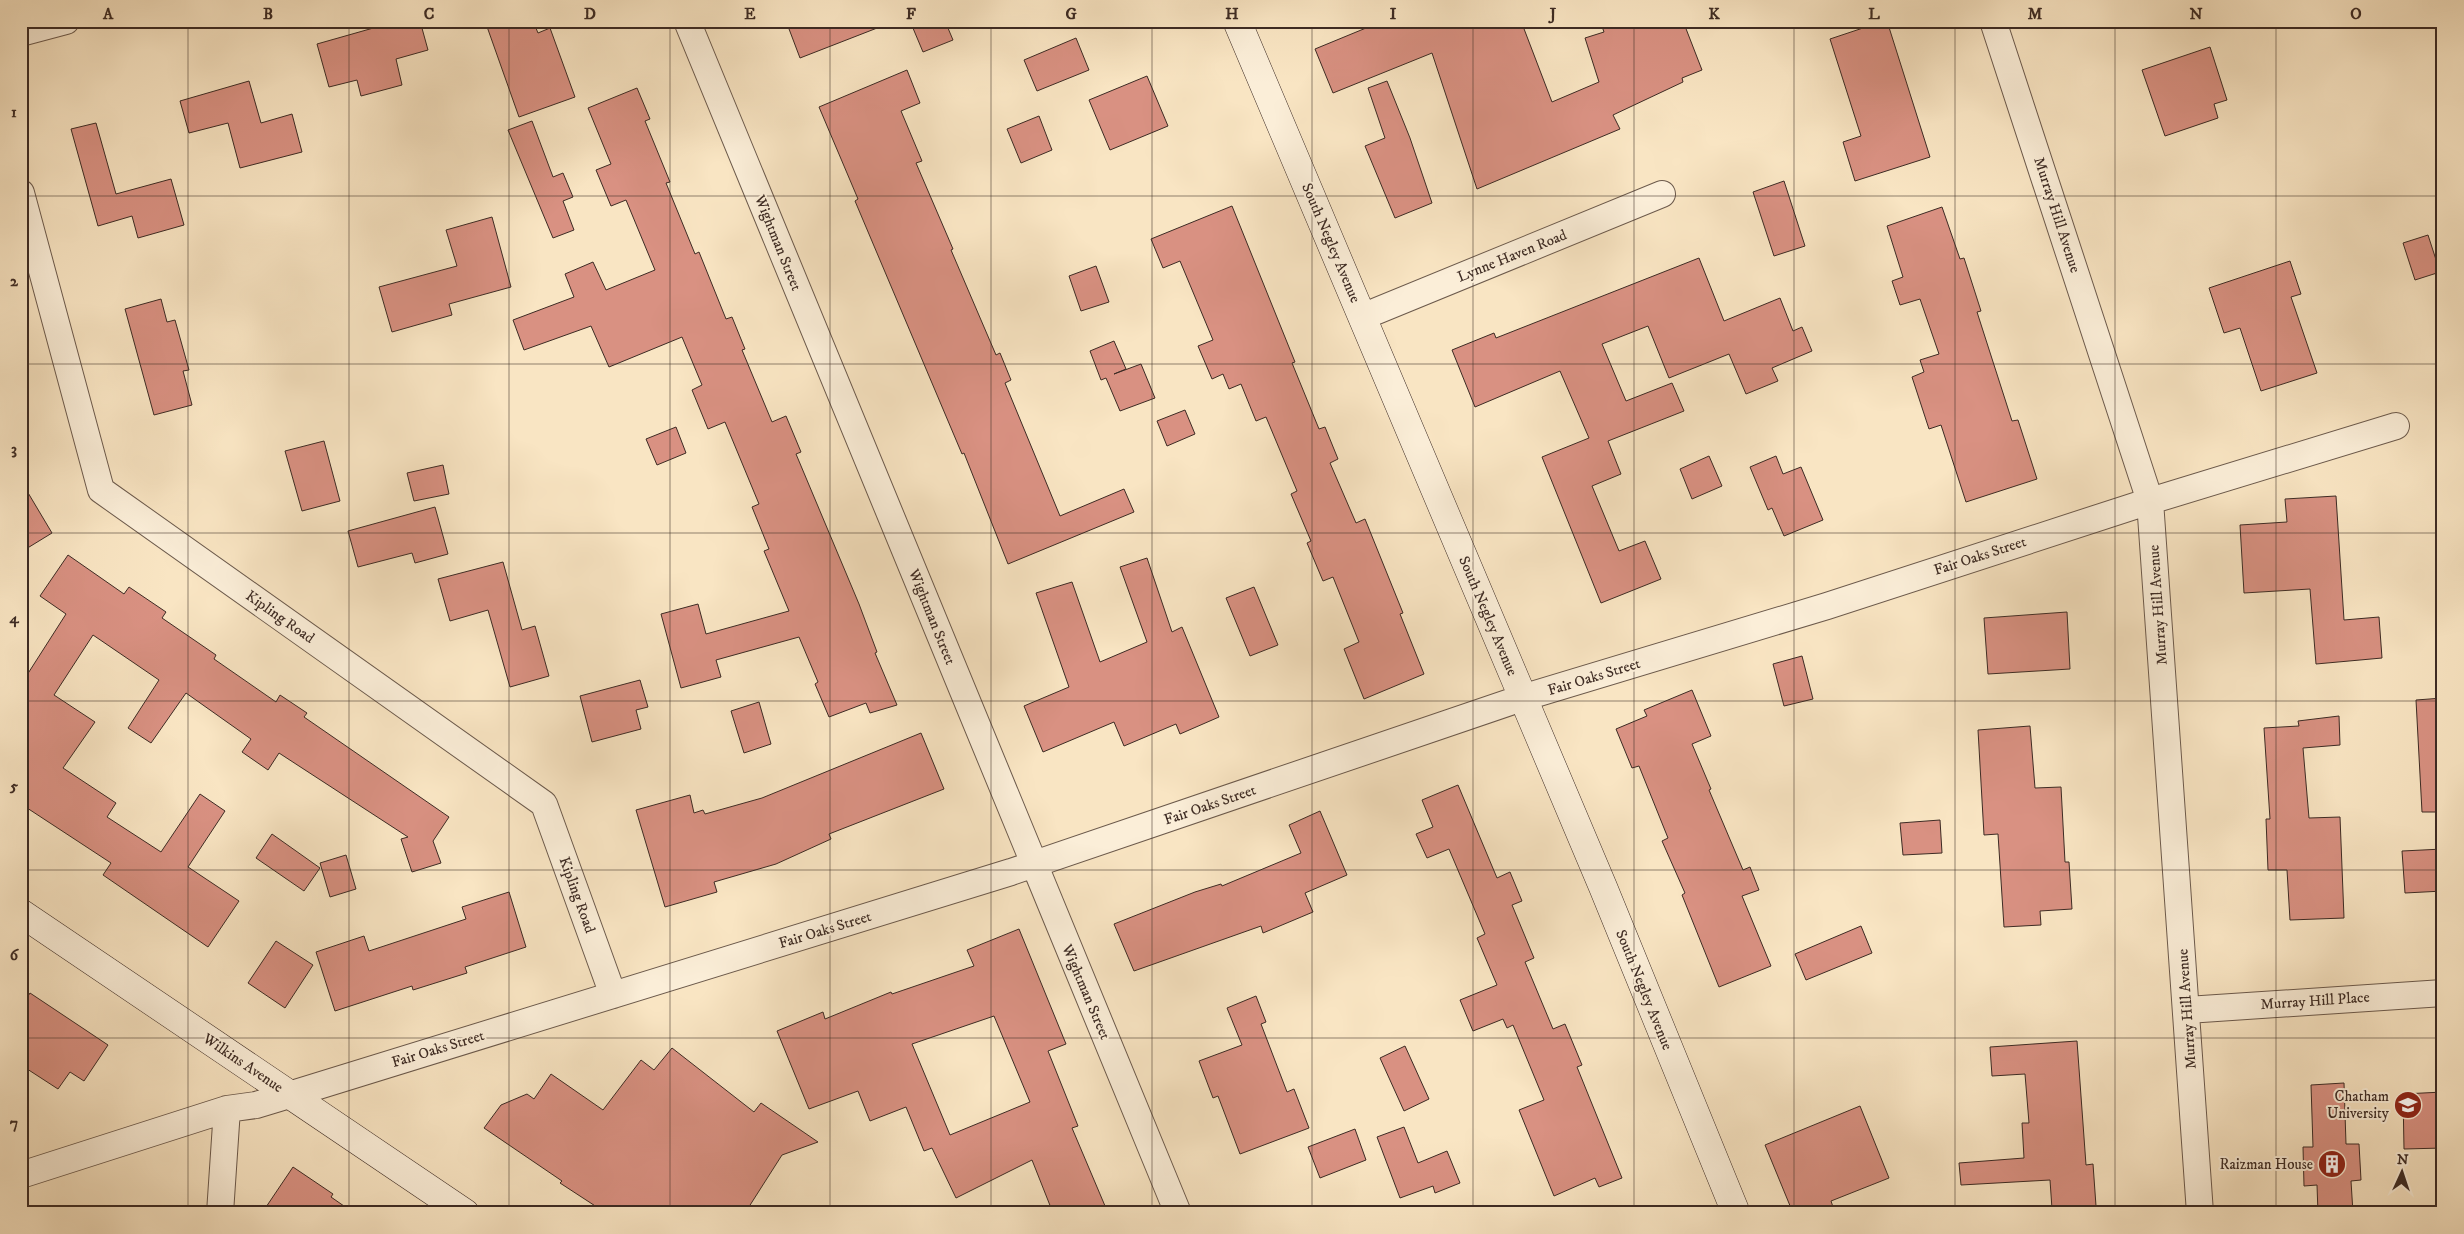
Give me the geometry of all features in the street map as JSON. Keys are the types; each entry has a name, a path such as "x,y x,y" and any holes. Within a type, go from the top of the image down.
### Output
{"street":[{"path":"21,33 66,21"},
{"name":"Wightman Street","path":"687,21 1033,865 1178,1213"},
{"name":"South Negley Avenue","path":"1237,21 1603,887 1736,1213"},
{"name":"Murray Hill Avenue","path":"1993,21 2150,501 2200,1213"},
{"name":"Kipling Road","path":"21,193 101,490 544,804 614,995"},
{"name":"Lynne Haven Road","path":"1362,317 1662,194"},
{"name":"Fair Oaks Street","path":"21,1175 227,1109 256,1105 1033,865 1522,698 1827,606 2150,501 2396,426"},
{"name":"Wilkins Avenue","path":"21,913 465,1213"},
{"name":"Murray Hill Place","path":"2187,1010 2443,993"},
{"path":"220,1213 227,1109"}],"building":[{"path":"398,21 420,21 428,50 396,59 402,85 361,96 357,80 329,87 317,44"},
{"path":"485,21 533,21 538,33 550,28 575,97 519,117"},
{"path":"786,21 889,21 890,23 800,58"},
{"path":"910,21 945,21 953,40 923,52"},
{"path":"1383,21 1521,21 1552,102 1599,82 1585,38 1604,32 1600,21 1683,21 1702,70 1682,78 1683,82 1613,115 1620,129 1477,189 1432,53 1333,93 1315,49"},
{"path":"1887,21 1930,157 1855,181 1843,142 1861,136 1830,39"},
{"path":"1076,38 1089,70 1037,91 1024,60"},
{"path":"2210,47 2227,100 2214,104 2218,118 2165,136 2142,70"},
{"path":"907,70 920,103 901,111 922,161 916,163 996,355 1000,353 1011,380 1005,383 1060,516 1124,489 1134,512 1008,564 964,453 962,454 855,201 858,199 819,107"},
{"path":"1147,76 1168,126 1110,150 1089,100"},
{"path":"249,81 261,123 292,114 302,152 240,168 228,123 189,133 180,101"},
{"path":"1387,81 1410,138 1432,203 1395,218 1365,146 1385,138 1368,88"},
{"path":"637,88 650,119 645,121 670,182 666,183 695,254 699,252 726,319 732,317 745,349 742,350 772,422 786,416 801,452 796,454 859,604 877,652 875,653 897,705 870,713 866,703 829,717 815,684 818,682 799,637 716,660 721,677 681,688 661,614 698,604 706,634 789,611 764,551 769,549 752,507 759,504 725,422 708,429 692,390 702,385 682,337 609,367 591,326 524,350 513,320 574,297 565,274 593,262 606,290 655,270 626,200 611,206 596,170 611,164 588,108"},
{"path":"1039,116 1052,150 1021,163 1007,129"},
{"path":"532,121 553,177 563,173 573,197 563,201 574,230 553,238 508,130"},
{"path":"96,123 116,194 171,179 184,225 138,238 132,216 98,226 71,129"},
{"path":"1784,181 1805,246 1774,256 1753,192"},
{"path":"1232,206 1295,362 1292,363 1319,429 1325,427 1338,459 1330,463 1356,523 1365,519 1403,613 1400,614 1424,674 1364,699 1344,649 1359,642 1333,577 1323,581 1307,543 1311,541 1291,494 1297,491 1266,417 1256,421 1241,384 1229,389 1223,374 1212,379 1198,346 1213,340 1180,261 1163,268 1151,239"},
{"path":"1942,207 1960,259 1964,258 1981,311 1977,312 2012,421 2018,420 2037,479 1966,502 1941,425 1929,429 1912,377 1924,372 1920,360 1939,354 1920,299 1900,305 1892,281 1903,277 1887,226"},
{"path":"492,217 511,287 449,304 452,315 392,332 379,287 457,266 446,230"},
{"path":"2428,235 2440,272 2415,280 2403,243"},
{"path":"1699,258 1724,321 1780,298 1793,331 1802,327 1812,351 1772,368 1778,381 1746,394 1729,354 1669,378 1648,326 1602,344 1626,401 1672,383 1684,411 1608,441 1621,474 1592,486 1619,551 1645,541 1661,579 1601,603 1542,457 1589,438 1560,371 1475,407 1452,350 1494,333 1496,338"},
{"path":"2290,261 2301,294 2291,297 2317,373 2261,391 2240,328 2224,333 2209,288"},
{"path":"1096,266 1109,302 1081,311 1069,276"},
{"path":"161,299 167,322 175,320 189,370 183,371 192,405 154,415 125,309"},
{"path":"1114,341 1126,369 1114,374 1141,364 1155,398 1120,411 1106,378 1101,380 1090,351"},
{"path":"1185,410 1195,434 1167,446 1157,421"},
{"path":"676,427 686,453 657,465 646,439"},
{"path":"324,441 340,501 302,511 285,451"},
{"path":"1709,456 1722,486 1692,499 1680,469"},
{"path":"1776,456 1783,474 1801,467 1823,520 1784,536 1772,508 1768,510 1750,467"},
{"path":"443,465 449,494 414,501 407,473"},
{"path":"21,481 52,533 21,552"},
{"path":"2336,496 2344,620 2379,617 2382,658 2316,664 2310,589 2244,593 2240,525 2287,522 2285,499"},
{"path":"435,507 448,554 415,563 412,553 358,567 348,531"},
{"path":"68,555 124,594 129,587 166,612 162,618 216,655 214,659 276,702 280,695 307,713 304,717 449,817 433,841 441,863 412,872 401,839 408,837 279,753 268,770 242,752 251,739 186,693 151,743 128,728 159,680 93,635 54,695 95,722 63,768 116,803 107,817 161,852 200,794 225,811 188,867 239,901 208,947 103,875 111,863 21,804 21,675 27,675 66,614 40,596"},
{"path":"1147,558 1172,632 1182,627 1219,717 1180,734 1176,724 1124,746 1114,722 1043,752 1024,706 1069,687 1036,593 1072,582 1100,662 1147,642 1120,567"},
{"path":"503,562 522,630 535,626 549,676 510,687 488,610 450,621 438,579"},
{"path":"1254,587 1278,645 1250,656 1226,598"},
{"path":"2067,612 2070,669 1988,674 1984,618"},
{"path":"1802,656 1813,699 1784,706 1773,664"},
{"path":"640,680 648,707 636,710 641,729 592,742 580,696"},
{"path":"1692,690 1711,736 1692,744 1711,789 1709,790 1743,870 1750,867 1759,890 1742,896 1771,966 1719,987 1682,895 1685,893 1662,841 1668,838 1639,766 1632,768 1616,729 1647,716 1644,710"},
{"path":"2443,698 2443,812 2422,812 2416,700"},
{"path":"759,702 771,744 744,753 731,711"},
{"path":"2339,716 2340,745 2303,748 2309,818 2340,817 2344,918 2290,920 2287,870 2268,870 2266,819 2270,819 2264,728 2299,726 2298,721"},
{"path":"2030,726 2035,788 2061,787 2065,862 2069,862 2072,909 2040,911 2041,925 2004,927 1998,834 1984,835 1978,730"},
{"path":"921,733 944,789 829,834 831,839 776,864 714,882 717,892 665,907 636,810 690,795 694,813 703,810 705,814 762,798"},
{"path":"1458,785 1497,878 1510,872 1522,901 1512,905 1534,958 1525,962 1553,1029 1565,1024 1582,1065 1577,1067 1622,1178 1599,1187 1595,1178 1554,1196 1519,1110 1544,1100 1513,1025 1507,1028 1503,1019 1473,1031 1460,1000 1497,985 1477,938 1485,934 1449,849 1427,858 1416,834 1433,827 1422,800"},
{"path":"1320,811 1347,875 1305,893 1313,912 1263,933 1261,926 1134,971 1114,924 1195,892 1221,884 1222,886 1301,853 1289,825"},
{"path":"1940,820 1942,853 1903,855 1900,823"},
{"path":"272,834 320,868 304,891 256,858"},
{"path":"2443,849 2443,891 2405,893 2402,851"},
{"path":"346,855 356,889 330,897 320,863"},
{"path":"509,892 526,947 465,967 467,973 413,990 412,986 335,1011 316,952 364,936 369,951 466,919 462,907"},
{"path":"1861,926 1872,953 1806,980 1795,954"},
{"path":"1019,929 1066,1044 1048,1051 1078,1126 1072,1128 1108,1213 1053,1213 1032,1160 956,1198 932,1148 924,1151 906,1107 870,1121 858,1091 809,1109 777,1031 823,1012 825,1019 891,992 892,994 974,966 967,950","holes":["994,1016 1030,1102 950,1135 912,1044"]},
{"path":"276,941 313,965 285,1008 248,983"},
{"path":"30,993 108,1045 84,1081 70,1072 58,1089 21,1065 21,1007"},
{"path":"1256,996 1266,1022 1261,1024 1287,1092 1294,1089 1309,1128 1240,1154 1218,1096 1213,1098 1199,1061 1242,1045 1227,1008"},
{"path":"2077,1041 2086,1165 2093,1164 2096,1206 2052,1209 2050,1180 1961,1185 1959,1163 2024,1158 2022,1123 2029,1123 2025,1074 1992,1076 1990,1047"},
{"path":"1405,1046 1429,1099 1404,1111 1380,1058"},
{"path":"672,1048 754,1112 761,1103 818,1142 782,1155 745,1213 606,1213 560,1183 562,1181 484,1128 501,1105 527,1094 534,1099 551,1074 603,1110 641,1060 654,1070"},
{"name":"Raizman House","path":"2344,1083 2346,1144 2359,1144 2361,1180 2351,1181 2353,1213 2318,1213 2317,1185 2304,1186 2303,1147 2313,1147 2311,1085"},
{"path":"2443,1092 2443,1148 2404,1149 2403,1094"},
{"path":"1860,1106 1889,1178 1831,1201 1835,1213 1793,1213 1765,1145"},
{"path":"1404,1127 1418,1163 1447,1151 1460,1183 1435,1193 1433,1186 1400,1198 1377,1137"},
{"path":"1355,1129 1366,1160 1320,1178 1308,1147"},
{"path":"293,1167 333,1194 331,1197 354,1213 262,1213"}],"place":[{"name":"Chatham University","path":"2408,1105"},
{"name":"Raizman House","path":"2332,1164"}]}
